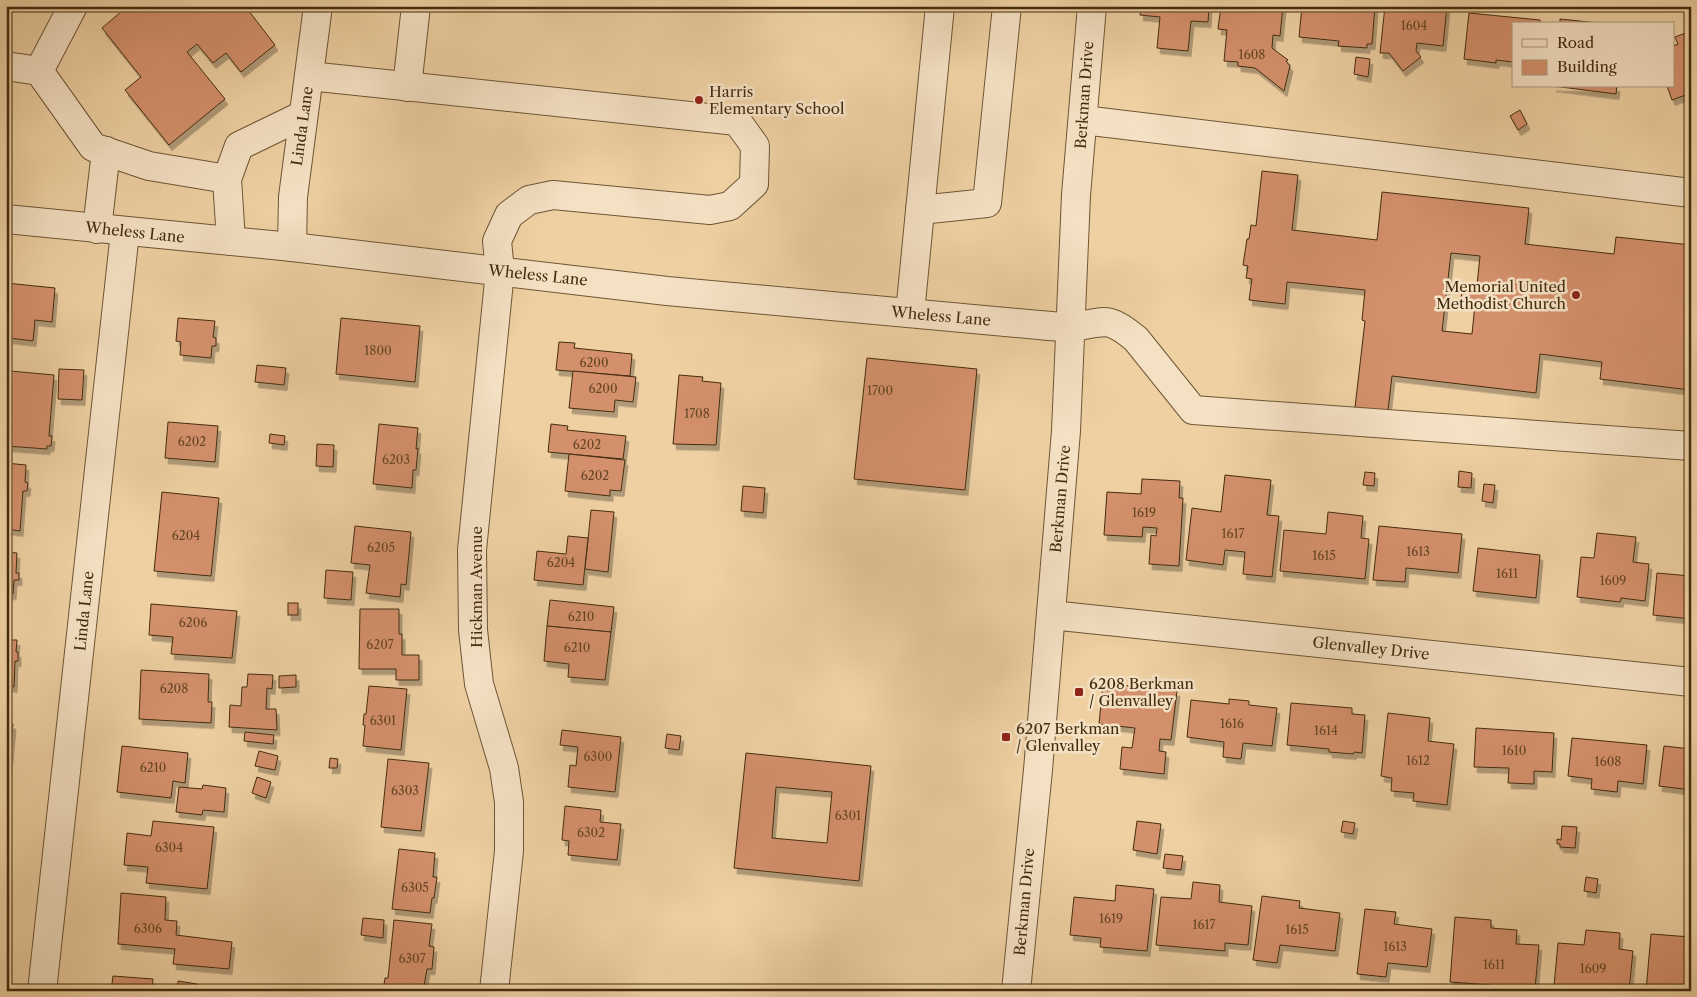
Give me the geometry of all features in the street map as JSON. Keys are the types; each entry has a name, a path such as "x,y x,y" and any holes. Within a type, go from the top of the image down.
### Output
{"street":[{"path":"39,71 73,6"},
{"name":"Linda Lane","path":"292,247 293,198 318,6"},
{"path":"407,87 416,6"},
{"path":"910,313 940,6"},
{"path":"920,210 987,203 1007,6"},
{"name":"Berkman Drive","path":"1016,991 1038,770 1066,431 1076,196 1092,6"},
{"path":"6,66 39,71 93,146 149,166 227,179"},
{"name":"Hickman Avenue","path":"309,76 737,121 755,146 754,184 730,206 710,210 553,195 530,200 509,215 497,241 500,270 472,550 473,630 479,684 504,768 509,802 509,851 494,991"},
{"path":"232,241 227,179 239,146 304,115"},
{"path":"1082,120 1691,193"},
{"path":"96,229 106,151"},
{"name":"Wheless Lane","path":"6,219 292,247 668,291 1070,327 1096,322 1111,322 1126,330 1136,339 1193,410 1691,446"},
{"name":"Linda Lane","path":"42,991 126,232"},
{"name":"Glenvalley Drive","path":"1051,615 1691,682"}],"building":[{"path":"128,6 245,6 275,45 241,72 226,53 213,63 197,44 187,52 225,99 169,145 125,90 141,77 102,28"},
{"path":"1141,6 1209,6 1208,22 1191,21 1188,51 1157,48 1160,17 1140,15"},
{"path":"1221,6 1283,6 1280,36 1273,35 1272,48 1288,60 1286,61 1290,66 1284,91 1255,68 1238,66 1238,62 1224,61 1227,30 1218,29"},
{"path":"1302,6 1375,6 1372,44 1367,44 1367,48 1338,46 1339,41 1299,37"},
{"path":"1385,6 1447,6 1443,46 1417,43 1416,51 1421,57 1403,71 1389,53 1380,53"},
{"path":"1469,13 1540,20 1540,22 1512,22 1512,62 1496,60 1496,63 1464,59"},
{"path":"1560,19 1589,22 1560,22"},
{"path":"1691,31 1691,93 1672,100 1668,88 1674,88 1674,46 1678,44 1675,37"},
{"path":"1356,57 1370,59 1368,77 1354,74"},
{"path":"1569,88 1617,88 1616,94"},
{"path":"1520,110 1527,124 1518,130 1510,116"},
{"name":"Memorial United Methodist Church","path":"1262,171 1298,175 1292,230 1377,240 1382,192 1529,208 1525,244 1614,254 1616,237 1691,245 1690,390 1600,379 1602,362 1540,354 1536,393 1392,376 1387,419 1354,416 1365,321 1362,320 1365,290 1287,282 1285,304 1249,300 1252,279 1246,278 1248,266 1243,265 1251,225 1256,226","holes":["1451,253 1480,256 1477,285 1462,283 1461,302 1475,304 1472,334 1442,331"]},
{"path":"6,283 55,288 52,322 35,320 33,341 9,338 11,318 6,318"},
{"path":"178,318 215,321 213,337 216,338 216,346 212,346 211,358 180,355 181,342 176,341"},
{"path":"341,318 420,326 415,382 336,374"},
{"path":"559,342 575,343 574,348 632,354 630,376 556,370"},
{"path":"867,358 977,369 965,490 854,479"},
{"path":"257,365 286,368 284,385 255,382"},
{"path":"59,369 84,370 82,400 58,399"},
{"path":"10,371 54,375 49,436 52,436 51,446 47,446 47,449 6,446 6,393 9,393"},
{"path":"573,371 636,377 633,402 615,400 614,412 569,408"},
{"path":"679,375 703,377 702,381 721,383 716,445 673,444"},
{"path":"168,422 218,426 215,462 165,458"},
{"path":"379,424 418,428 416,470 413,470 412,488 373,484"},
{"path":"551,424 568,426 567,430 626,436 623,459 548,452"},
{"path":"270,434 285,436 284,445 269,443"},
{"path":"317,444 334,445 333,467 316,466"},
{"path":"569,454 625,460 621,491 610,490 610,496 565,491"},
{"path":"6,463 26,465 25,482 28,483 27,491 23,491 20,531 6,529"},
{"path":"1459,471 1472,473 1471,488 1458,487"},
{"path":"1365,472 1375,473 1374,486 1363,485"},
{"path":"1225,475 1271,480 1267,515 1279,516 1272,577 1243,574 1245,552 1225,550 1223,565 1186,560 1192,508 1221,512"},
{"path":"1142,479 1180,481 1179,498 1183,498 1179,566 1149,564 1151,535 1156,536 1157,528 1143,527 1142,537 1104,535 1107,492 1141,494"},
{"path":"1484,484 1495,485 1493,503 1482,501"},
{"path":"743,486 765,488 763,513 741,511"},
{"path":"162,492 219,498 211,576 154,571"},
{"path":"591,510 614,512 608,572 585,569"},
{"path":"1328,512 1363,516 1361,538 1369,539 1365,579 1280,571 1284,530 1326,534"},
{"path":"355,526 411,532 406,585 401,584 400,597 366,593 370,565 351,563"},
{"path":"1379,526 1462,534 1458,573 1406,568 1405,582 1373,580"},
{"path":"1597,533 1636,537 1633,562 1649,564 1645,601 1621,598 1620,602 1577,597 1581,557 1594,558"},
{"path":"568,536 588,538 583,585 534,580 537,551 566,554"},
{"path":"1478,548 1540,555 1536,598 1473,591"},
{"path":"6,552 17,553 16,573 19,573 19,580 14,580 13,594 6,594"},
{"path":"326,570 353,572 351,600 324,598"},
{"path":"1657,573 1691,576 1691,619 1653,615"},
{"path":"550,600 614,607 611,632 547,626"},
{"path":"288,603 298,603 298,615 288,615"},
{"path":"151,604 237,611 232,658 171,654 173,637 149,635"},
{"path":"360,609 399,609 399,634 402,634 402,655 419,655 419,680 396,680 396,669 359,669"},
{"path":"547,626 611,632 605,680 568,677 569,664 544,661"},
{"path":"6,640 17,640 16,652 18,652 18,661 15,661 14,687 6,686"},
{"path":"141,670 209,674 208,702 212,702 211,723 139,719"},
{"path":"248,674 273,675 272,689 267,688 266,709 276,709 277,730 229,727 230,705 241,706 242,687 247,687"},
{"path":"296,675 296,687 279,688 279,676"},
{"path":"1103,683 1177,691 1171,740 1160,739 1159,751 1166,752 1164,774 1120,769 1122,747 1132,748 1135,728 1099,724"},
{"path":"369,686 407,689 401,750 363,746 364,714 366,714"},
{"path":"1229,699 1249,701 1249,705 1277,708 1272,746 1243,743 1241,759 1223,757 1224,742 1187,737 1191,700 1229,704"},
{"path":"1291,703 1352,708 1352,714 1365,715 1362,753 1329,752 1329,749 1287,745"},
{"path":"1388,713 1430,718 1428,741 1454,744 1447,805 1413,801 1414,793 1391,791 1392,778 1381,776"},
{"path":"6,723 13,724 6,783"},
{"path":"1476,728 1554,733 1552,772 1534,771 1534,784 1508,783 1509,768 1474,767"},
{"path":"562,730 621,737 615,792 568,787 570,765 576,766 578,747 560,745"},
{"path":"245,732 274,735 273,744 244,741"},
{"path":"667,734 681,736 679,750 665,748"},
{"path":"1572,738 1647,745 1643,784 1618,781 1617,792 1591,789 1592,779 1568,776"},
{"path":"122,746 188,753 185,783 173,781 171,798 117,792"},
{"path":"1664,746 1691,749 1691,790 1659,786"},
{"path":"259,751 278,756 275,770 255,766"},
{"path":"746,753 871,766 859,881 734,868","holes":["776,787 832,792 827,843 772,838"]},
{"path":"330,758 338,759 337,768 329,768"},
{"path":"388,759 429,763 421,831 381,827"},
{"path":"257,777 271,782 266,798 252,793"},
{"path":"203,785 226,788 224,812 203,810 202,815 176,812 179,787 202,789"},
{"path":"565,806 601,810 600,822 621,824 617,860 568,855 569,841 562,840"},
{"path":"153,821 214,827 207,889 146,883 148,867 124,865 127,833 151,836"},
{"path":"1137,821 1161,824 1157,854 1133,850"},
{"path":"1343,821 1355,823 1353,834 1341,832"},
{"path":"1562,826 1577,827 1575,848 1560,847 1560,844 1557,844 1557,839 1561,840"},
{"path":"399,849 435,853 433,877 437,877 430,913 392,909"},
{"path":"1165,854 1183,856 1181,870 1163,868"},
{"path":"1586,877 1598,879 1596,893 1584,891"},
{"path":"1193,882 1220,885 1219,902 1252,906 1248,945 1225,943 1225,951 1156,945 1161,897 1191,899"},
{"path":"1116,885 1154,889 1147,951 1100,947 1101,938 1070,935 1074,897 1115,901"},
{"path":"121,893 166,897 165,920 177,921 176,935 232,942 229,969 173,964 175,949 118,944"},
{"path":"1262,896 1300,901 1299,908 1340,913 1335,951 1280,945 1277,963 1253,960"},
{"path":"1365,909 1396,912 1394,924 1432,929 1427,967 1388,963 1386,977 1357,974"},
{"path":"1455,917 1491,920 1491,928 1517,930 1516,944 1539,945 1535,989 1490,988 1491,985 1450,982"},
{"path":"363,918 384,920 383,938 361,935"},
{"path":"394,920 432,924 429,946 434,947 432,969 427,969 423,991 383,991 385,978 388,978"},
{"path":"1586,930 1620,933 1619,949 1633,951 1629,991 1606,991 1554,986 1558,943 1584,945"},
{"path":"1651,934 1691,937 1691,988 1672,986 1672,991 1646,991"},
{"path":"113,976 153,979 152,991 111,991"},
{"path":"178,981 197,984 196,991 177,991"}],"place":[{"name":"Harris Elementary School","path":"699,100"},
{"name":"Memorial United Methodist Church","path":"1576,295"},
{"name":"6208 Berkman / Glenvalley","path":"1079,692"},
{"name":"6207 Berkman / Glenvalley","path":"1006,737"}]}
